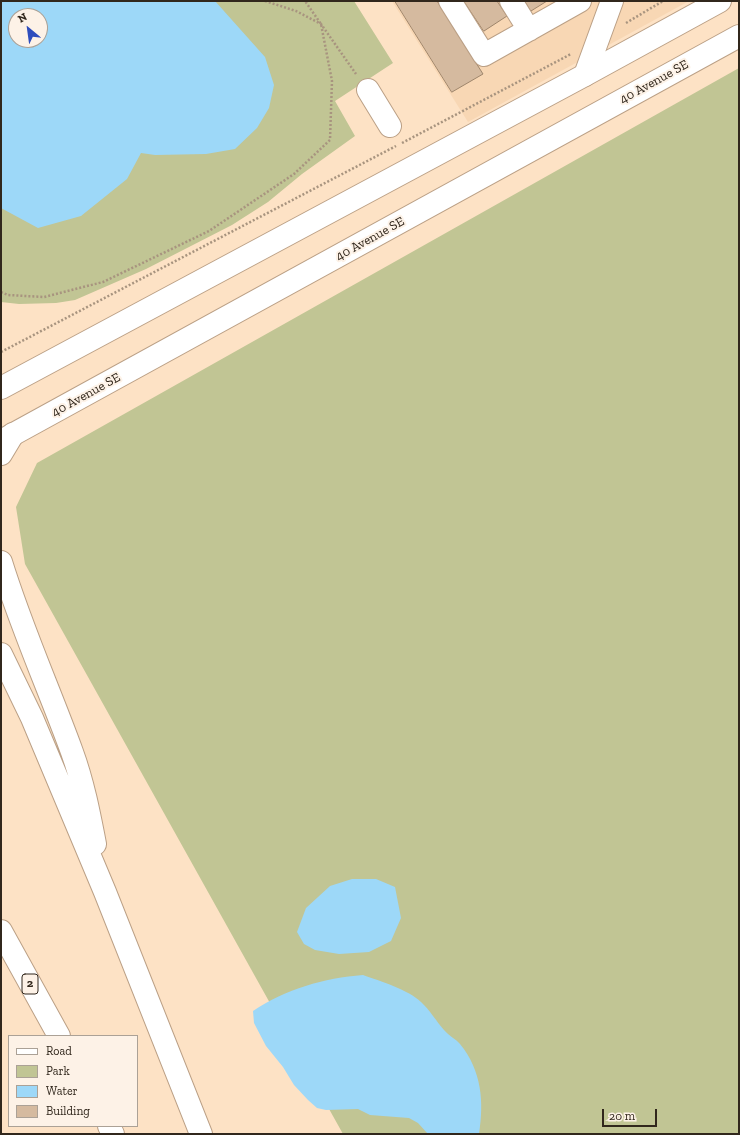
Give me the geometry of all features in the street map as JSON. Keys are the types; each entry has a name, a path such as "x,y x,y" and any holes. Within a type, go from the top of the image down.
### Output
{"main road":[{"path":"450,1 484,55 529,30 574,2"},
{"path":"510,1 529,30"},
{"path":"585,75 612,1"},
{"path":"1,388 720,1"},
{"name":"40 Avenue SE","path":"7,438 739,36"},
{"path":"368,90 390,126"},
{"path":"1,454 7,438"},
{"path":"1,562 10,591 73,754 87,802 105,892"},
{"path":"1,654 32,718 105,892 201,1134"},
{"name":"2","path":"1,932 58,1035"}],"path":[{"path":"265,1 296,11 321,24"},
{"path":"305,1 368,90"},
{"path":"624,24 663,1"},
{"path":"1,292 8,295 44,297 103,282 209,231 294,174 330,140 332,81 321,24"},
{"path":"1,352 598,40"}],"shaded area":[{"path":"392,1 689,1 468,122"}],"green space":[{"path":"1,1 354,1 393,63 335,101 355,136 302,174 268,202 232,225 146,269 75,300 56,303 19,304 1,302"},
{"path":"739,68 739,1134 343,1134 25,564 16,507 37,463"}],"water":[{"path":"1,1 215,1 265,57 274,85 269,108 257,128 235,149 206,154 155,155 141,153 127,179 81,216 38,228 1,208"},
{"path":"352,879 376,879 395,887 401,918 391,941 369,952 339,954 315,950 304,944 297,932 306,908 330,886"},
{"path":"363,975 394,986 416,998 427,1008 441,1027 460,1044 473,1065 480,1087 481,1122 479,1134 428,1134 418,1123 409,1118 370,1115 358,1109 326,1110 317,1108 294,1085 283,1067 266,1046 254,1023 253,1011 266,1003 306,986 334,979"}],"building":[{"path":"395,1 437,1 483,74 452,92"},
{"path":"464,1 497,1 507,16 484,31"},
{"path":"525,1 547,1 531,11"}]}
